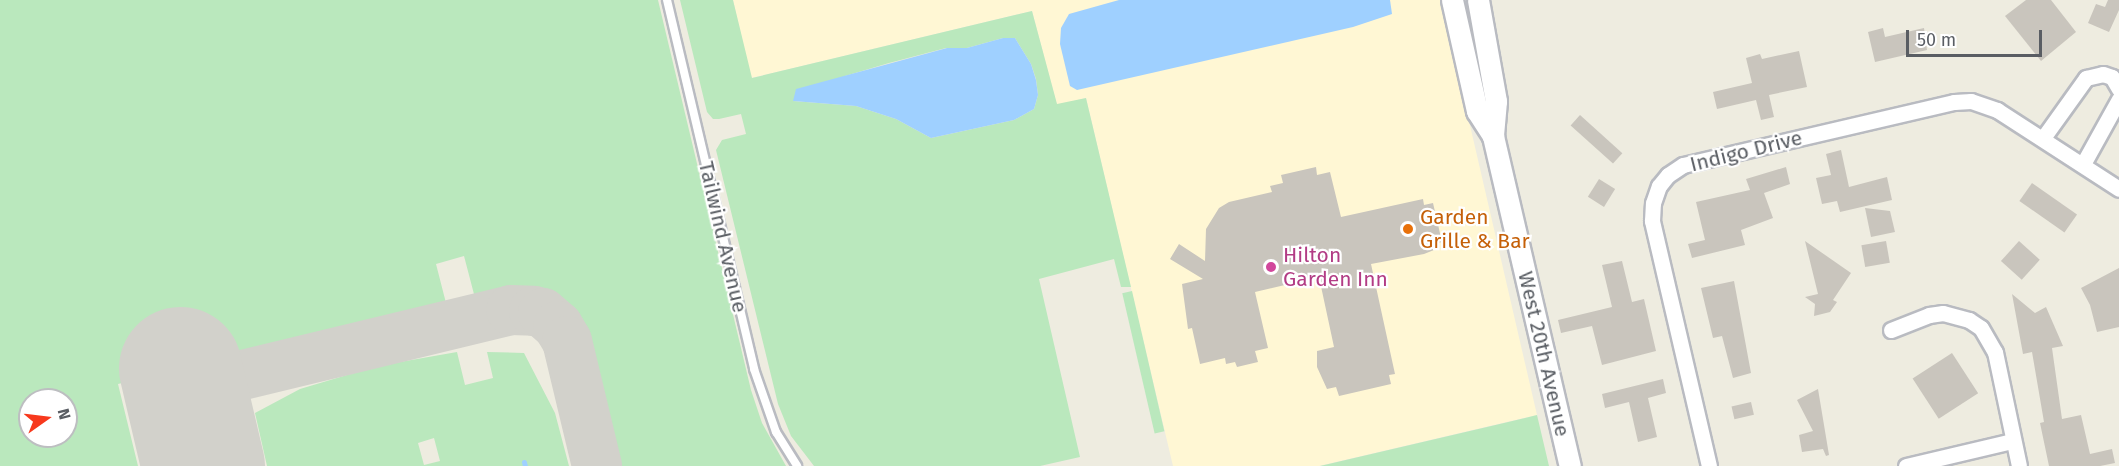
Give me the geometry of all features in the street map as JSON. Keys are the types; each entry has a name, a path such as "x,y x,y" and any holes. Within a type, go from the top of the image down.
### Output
{"main road":[{"name":"West 20th Avenue","path":"1452,0 1477,111 1493,136"},
{"name":"West 20th Avenue","path":"1478,0 1496,101 1493,136 1570,466"}],"street":[{"path":"2043,138 2086,78 2103,74 2112,77 2119,88"},
{"path":"2083,164 2119,99"},
{"name":"Indigo Drive","path":"1709,466 1652,221 1653,203 1659,186 1668,175 1683,165 1954,102 1971,101 1987,106 2043,138 2119,189"},
{"path":"1891,330 1929,315 1942,313 1970,320 1981,328 1995,352 2019,466"},
{"path":"1906,466 2012,441"}],"lane":[{"name":"Tailwind Avenue","path":"667,0 754,369 776,432 797,466"}],"shaded area":[{"path":"733,0 1441,0 1537,415 1319,466 1173,466 1086,98 1057,105 1032,11 751,78"}],"green space":[{"path":"0,0 658,0 751,390 762,423 786,466 617,466 586,334 575,313 557,297 535,289 513,286 475,298 464,256 436,264 446,303 118,384 138,466 0,466"},
{"path":"680,0 733,0 752,78 1032,11 1057,104 1086,98 1131,287 1121,287 1114,259 1039,279 1080,457 1040,466 814,466 791,436 778,404 716,150 722,140 746,134 741,114 713,119 707,112","holes":["1003,38 1015,38 1031,64 1038,95 1034,109 1014,120 931,138 896,119 856,106 793,101 845,76 889,63 946,48 967,48"]},
{"path":"1132,291 1164,431 1155,434 1122,293"},
{"path":"457,352 465,385 493,378 487,352 524,353 555,413 569,466 267,466 255,413 300,389 377,366","holes":["434,438 440,461 424,465 418,443"]},
{"path":"1537,415 1549,466 1320,466 1504,423"}],"water":[{"path":"1119,0 1390,0 1392,14 1353,27 1077,90 1070,86 1060,44 1061,28 1069,14"},
{"path":"1003,38 1015,38 1031,64 1036,80 1038,95 1034,109 1014,120 931,138 896,119 856,106 793,101 796,89 947,48 967,48"}],"building":[{"path":"2026,0 2051,0 2076,32 2041,61 2005,16"},
{"path":"2108,0 2119,0 2119,10 2109,32 2088,23 2096,4 2105,7"},
{"path":"1883,28 1885,37 1924,28 1927,50 1875,62 1868,32"},
{"path":"1799,51 1807,87 1769,95 1774,117 1761,120 1756,100 1717,109 1713,92 1752,83 1746,58 1760,54 1762,59"},
{"path":"1580,115 1622,153 1613,164 1571,125"},
{"path":"1841,150 1849,187 1887,177 1892,200 1840,212 1837,201 1822,204 1816,178 1831,175 1826,154"},
{"name":"Hilton Garden Inn","path":"1316,167 1317,175 1330,172 1341,217 1423,199 1424,205 1433,203 1442,242 1433,244 1434,250 1424,254 1371,264 1395,374 1389,375 1391,384 1339,396 1336,387 1327,389 1317,367 1317,351 1334,347 1319,277 1255,292 1268,348 1255,351 1258,362 1237,367 1235,362 1226,364 1225,358 1200,364 1192,328 1188,329 1182,284 1203,279 1170,259 1179,244 1205,261 1206,229 1219,208 1229,202 1272,192 1270,186 1283,183 1281,175"},
{"path":"1786,167 1790,184 1764,193 1773,218 1741,230 1745,245 1692,258 1688,244 1705,240 1696,202 1750,190 1746,179"},
{"path":"1599,179 1615,189 1604,207 1588,197"},
{"path":"2032,183 2077,215 2064,233 2019,201"},
{"path":"1865,208 1890,211 1895,232 1871,237"},
{"path":"1805,241 1851,273 1833,300 1837,302 1830,312 1814,316 1815,304 1805,297 1818,294"},
{"path":"1886,241 1890,263 1865,267 1861,245"},
{"path":"2019,241 2040,260 2022,280 2001,261"},
{"path":"1622,261 1632,302 1644,299 1656,351 1602,365 1592,326 1561,333 1558,320 1612,307 1602,265"},
{"path":"2119,268 2119,327 2097,332 2090,305 2081,288"},
{"path":"1734,281 1751,373 1733,378 1722,336 1713,338 1701,288"},
{"path":"2012,294 2035,313 2046,307 2063,346 2052,348 2062,419 2081,415 2090,454 2112,449 2115,463 2100,466 2049,466 2040,423 2044,422 2032,352 2023,354"},
{"path":"1952,353 1978,393 1939,419 1913,379"},
{"path":"1663,379 1666,393 1648,398 1657,437 1638,442 1629,402 1605,408 1602,394"},
{"path":"1818,389 1829,455 1826,456 1823,449 1802,452 1799,435 1813,431 1797,400"},
{"path":"1751,402 1754,415 1734,419 1732,406"}],"waterway":[{"path":"524,462 525,466"}],"taxiway":[{"path":"185,389 511,310 534,311 543,313 558,326 567,341 597,466"}],"runway":[{"path":"180,368 203,466"}],"place":[{"name":"Garden Grille & Bar","path":"1408,229"},
{"name":"Hilton Garden Inn","path":"1271,267"}]}
